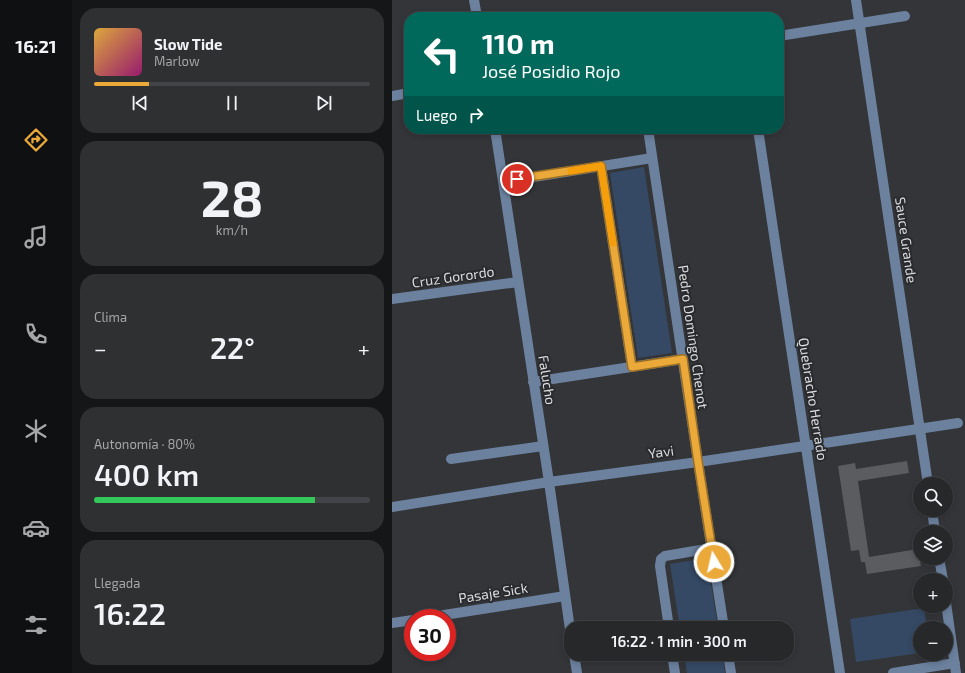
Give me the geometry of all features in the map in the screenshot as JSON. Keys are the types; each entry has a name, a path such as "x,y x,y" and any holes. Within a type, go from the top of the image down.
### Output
{"street":[{"path":"474,0 476,12"},
{"name":"Sauce Grande","path":"856,0 927,477"},
{"path":"784,35 905,16"},
{"path":"392,96 404,94"},
{"name":"Falucho","path":"496,134 569,621"},
{"name":"Pedro Domingo Chenot","path":"649,134 723,621"},
{"name":"Quebracho Herrado","path":"759,134 840,673"},
{"path":"503,182 652,158"},
{"path":"601,166 632,367"},
{"name":"Cruz Gorordo","path":"392,299 518,282"},
{"path":"533,382 683,359"},
{"name":"Yavi","path":"392,507 548,482 698,462 958,423"},
{"path":"451,459 543,446"},
{"path":"667,621 660,566 661,559 665,556 712,548"},
{"name":"Pasaje Sick","path":"456,613 565,596"},
{"path":"893,673 956,668 948,613"},
{"path":"392,623 404,621"},
{"path":"575,661 577,673"},
{"path":"673,661 675,673"},
{"path":"729,661 731,673"}],"shaded area":[{"path":"644,167 672,353 638,358 610,173"},
{"path":"707,558 717,621 679,621 670,564"},
{"path":"913,610 913,613 925,613 926,621 913,621 913,654 856,662 850,619"},
{"path":"685,661 723,661 725,673 687,673"}],"building":[{"path":"907,461 909,473 858,481 869,557 913,550 913,565 921,566 867,574 865,562 861,562 859,550 851,551 838,466 855,463 856,469"}],"slow traffic":[{"path":"571,171 601,166 613,243"}],"route":[{"path":"517,179 601,166 632,367 683,359 714,562"}]}
